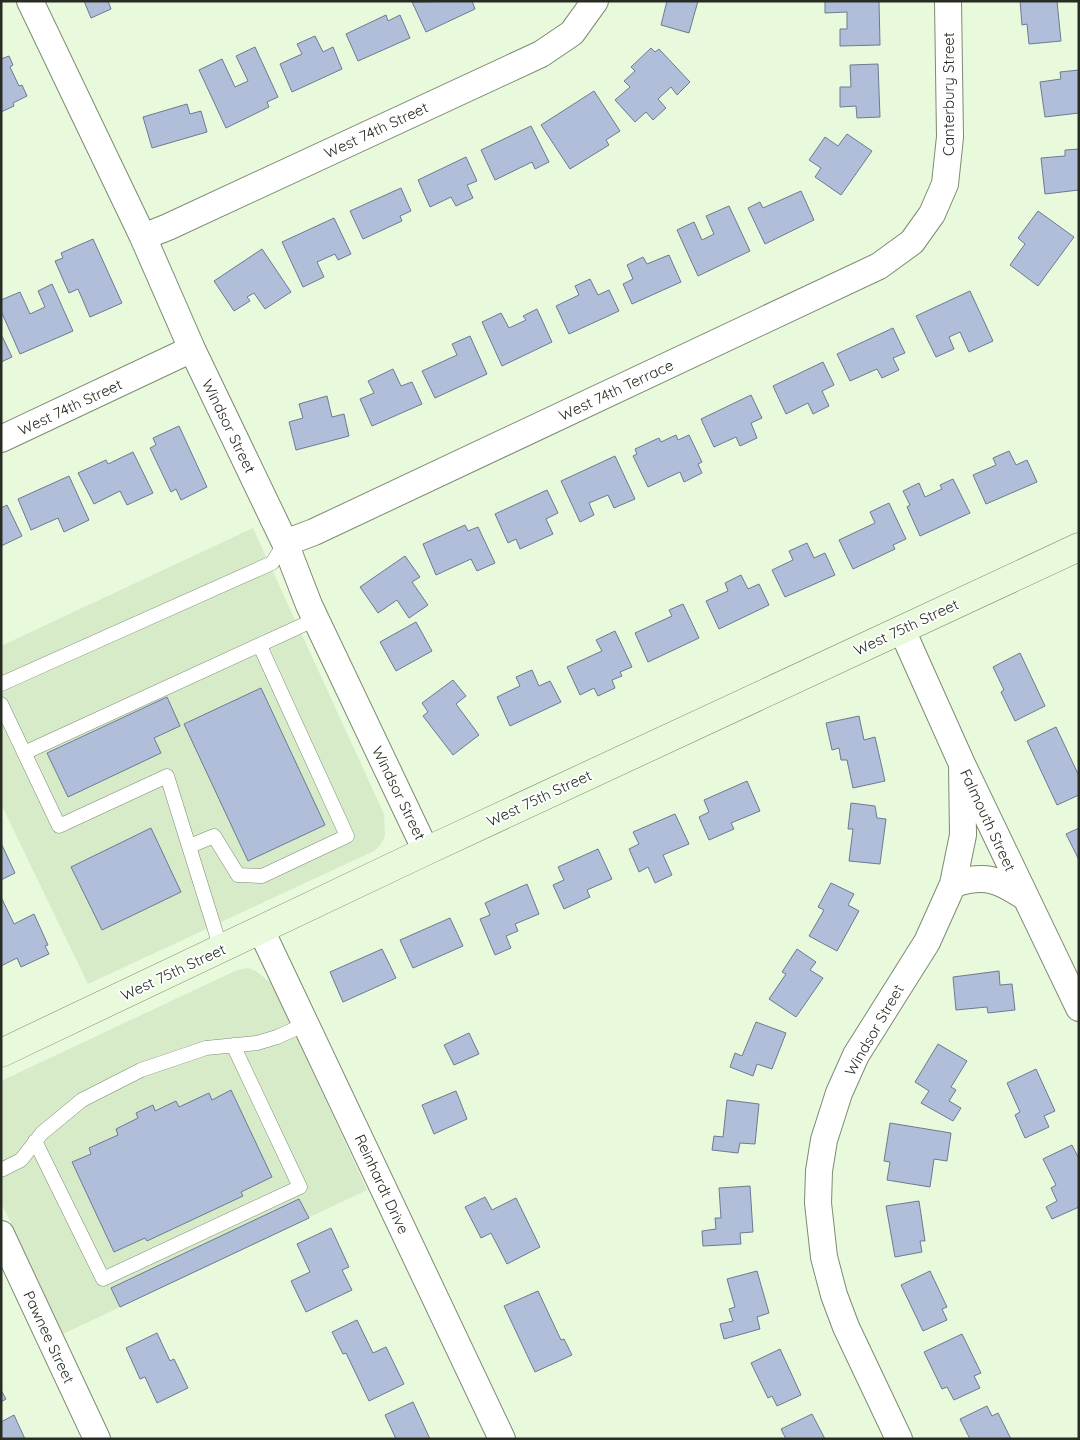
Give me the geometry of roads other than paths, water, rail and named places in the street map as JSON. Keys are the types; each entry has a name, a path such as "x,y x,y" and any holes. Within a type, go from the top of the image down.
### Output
{"main road":[{"name":"West 75th Street","path":"1,1053 426,850 1079,547"}],"street":[{"name":"Windsor Street","path":"30,1 143,237 192,349 285,543 316,619 426,850"},
{"name":"Canterbury Street","path":"932,214 946,184 950,137 948,1"},
{"name":"West 74th Street","path":"143,237 541,54 572,33 594,2"},
{"name":"West 74th Terrace","path":"285,543 332,523 879,266 912,242 932,214"},
{"name":"West 74th Street","path":"1,439 192,349"},
{"name":"Falmouth Street","path":"902,630 962,764 1079,1008"},
{"name":"Windsor Street","path":"899,1439 846,1327 834,1295 824,1257 818,1203 819,1171 824,1140 838,1093 856,1055 927,942 953,884 963,835 962,764"},
{"path":"953,884 972,878 991,879 1006,885 1025,897"},
{"name":"Reinhardt Drive","path":"261,930 502,1439"},
{"name":"Pawnee Street","path":"1,1234 97,1439"}],"lane":[{"path":"1,684 272,563 285,543"},
{"path":"24,753 316,619"},
{"path":"190,846 214,836 238,875 262,876 347,836 260,646"},
{"path":"1,704 59,826 167,776 220,949"},
{"path":"1,1170 21,1160 42,1133 82,1100 141,1070 206,1048 257,1043 306,1024"},
{"path":"36,1141 104,1279 300,1187 233,1045"}]}
